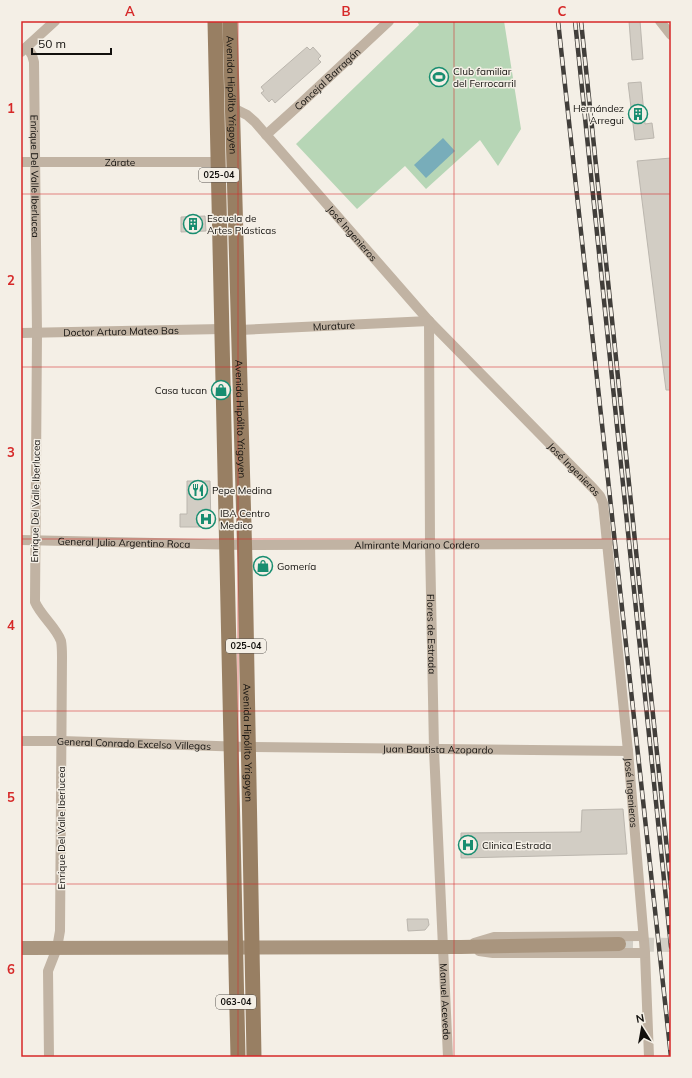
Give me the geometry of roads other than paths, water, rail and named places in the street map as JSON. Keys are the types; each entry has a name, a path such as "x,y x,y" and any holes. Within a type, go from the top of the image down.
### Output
{"main road":[{"name":"Avenida Hipólito Yrigoyen","path":"215,21 238,1057"},
{"name":"Avenida Hipólito Yrigoyen","path":"230,21 244,545 254,1057"},
{"path":"21,948 461,947 619,944"}],"street":[{"path":"24,49 55,21"},
{"name":"Concejal Barragán","path":"266,135 297,108 389,21"},
{"path":"660,21 671,35"},
{"name":"Enrique Del Valle Iberlucea","path":"24,49 32,55 34,62 36,333 34,602 57,633 61,642 62,657 60,931 57,948 48,971 49,1057"},
{"name":"José Ingenieros","path":"233,108 247,115 255,122 429,321 600,496 603,503 608,544 628,751 645,953 649,1057"},
{"name":"Zárate","path":"21,162 218,162"},
{"name":"Murature","path":"239,330 429,321"},
{"name":"Flores de Estrada","path":"429,321 430,544 434,750 442,946"},
{"name":"Doctor Arturo Mateo Bas","path":"21,333 222,329"},
{"name":"General Julio Argentino Roca","path":"21,540 226,544"},
{"name":"Almirante Mariano Cordero","path":"226,544 608,544"},
{"name":"General Conrado Excelso Villegas","path":"21,741 247,747"},
{"name":"Juan Bautista Azopardo","path":"247,747 628,751"},
{"path":"461,947 494,937 643,936"},
{"name":"Manuel Acevedo","path":"442,946 448,1057"},
{"path":"461,947 493,953 645,953"}],"water":[{"path":"443,138 455,151 426,178 414,165"}],"tunnel":[{"path":"619,944 671,945"}],"railway":[{"path":"558,21 671,1057"},
{"path":"575,21 671,947"},
{"path":"581,21 671,888"}],"place":[{"name":"Club familiar del Ferrocarril","path":"439,77"},
{"name":"Hernández Arregui","path":"638,114"},
{"name":"Escuela de Artes Plásticas","path":"193,224"},
{"name":"Casa tucan","path":"221,390"},
{"name":"Pepe Medina","path":"198,490"},
{"name":"IBA Centro Medico","path":"206,519"},
{"name":"Gomería","path":"263,566"},
{"name":"Clinica Estrada","path":"468,845"}]}
